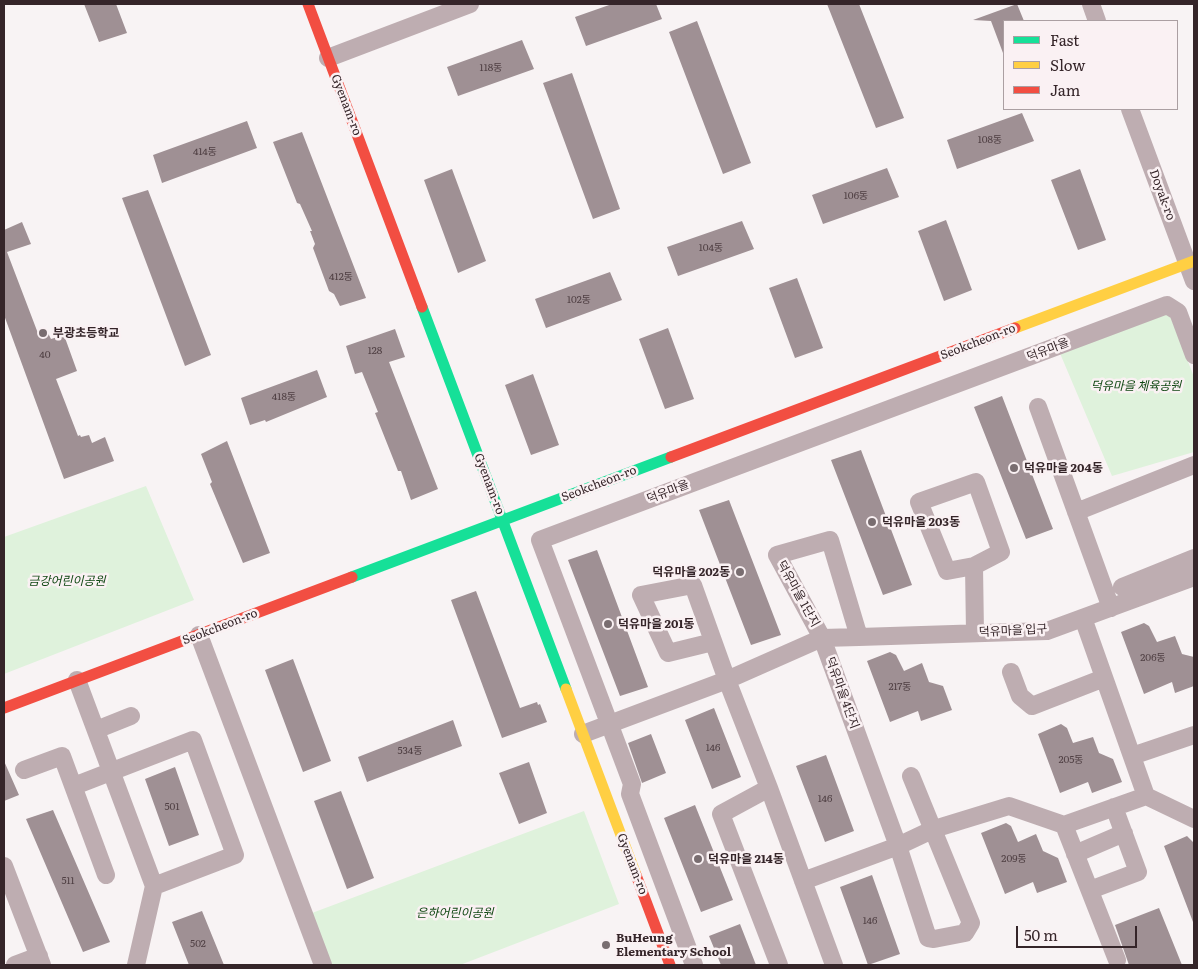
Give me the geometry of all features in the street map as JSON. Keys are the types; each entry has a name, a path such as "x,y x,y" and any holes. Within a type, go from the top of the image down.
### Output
{"street":[{"name":"Gyenam-ro","path":"308,4 670,965"},
{"path":"328,58 470,4"},
{"path":"1091,4 1097,20"},
{"name":"Doyak-ro","path":"1130,110 1191,262 1194,281"},
{"name":"Seokcheon-ro","path":"4,708 1191,262"},
{"name":"덕유마을","path":"694,965 630,794 632,784 540,540 1167,305 1178,312 1194,355"},
{"path":"1038,407 1111,608"},
{"path":"1076,512 1194,465"},
{"path":"976,482 1002,552 974,566 947,571 919,502 976,482"},
{"name":"덕유마을 1단지","path":"822,638 777,555 830,540 859,637"},
{"path":"1122,587 1194,558"},
{"path":"974,566 975,634"},
{"name":"덕유마을 입구","path":"822,638 1047,631 1194,577"},
{"path":"713,642 668,653 641,595 693,585 834,965"},
{"path":"1083,618 1146,796 1194,819"},
{"path":"199,635 323,965"},
{"path":"583,734 727,680 822,638"},
{"name":"덕유마을 4단지","path":"822,638 898,846 928,938 934,939 965,933 971,923 911,776"},
{"path":"1011,672 1020,696 1032,706 1104,678"},
{"path":"77,680 154,886 136,965"},
{"path":"96,730 131,716"},
{"path":"1132,756 1194,736"},
{"path":"74,786 193,740 235,855 154,886"},
{"path":"24,770 62,756 106,875"},
{"path":"769,788 721,814 779,965"},
{"path":"803,881 898,846 934,829 1009,806 1064,825 1146,796"},
{"path":"1090,890 1138,872 1114,808"},
{"path":"1064,825 1117,960"},
{"path":"1076,854 1124,833"},
{"path":"4,866 41,961 15,965"}],"green space":[{"name":"덕유마을 체육공원","path":"1169,313 1194,377 1194,452 1112,476 1059,351"},
{"name":"금강어린이공원","path":"146,486 194,600 4,674 4,537"},
{"name":"은하어린이공원","path":"584,811 619,904 460,965 331,965 312,913"}],"building":[{"path":"84,4 116,4 127,33 99,42"},
{"path":"612,4 656,4 662,19 586,46 575,17"},
{"path":"827,4 859,4 904,118 876,128"},
{"path":"1017,4 1024,20 1003,20 1003,53 991,21 973,20"},
{"path":"697,21 751,163 723,174 669,32"},
{"path":"522,40 534,69 458,96 447,67"},
{"path":"572,73 620,209 593,219 543,83"},
{"path":"1022,113 1034,141 957,169 947,140"},
{"path":"247,121 257,148 162,183 153,155"},
{"path":"302,132 366,298 340,306 334,294 329,291 313,248 315,244 310,231 312,231 300,204 297,203 273,142"},
{"path":"887,168 899,197 823,224 812,195"},
{"path":"452,169 486,261 458,273 424,180"},
{"path":"1080,169 1106,240 1078,250 1051,180"},
{"path":"148,190 211,355 185,366 122,198"},
{"path":"946,220 972,290 944,301 918,231"},
{"path":"742,221 754,249 678,276 667,247"},
{"name":"부광초등학교","path":"22,222 31,244 7,252 39,336 48,333 51,339 64,335 77,371 56,379 78,436 89,435 92,443 105,437 114,461 64,479 4,315 4,230"},
{"path":"610,272 622,300 546,328 535,299"},
{"path":"797,278 823,348 795,358 769,288"},
{"path":"668,328 694,399 665,409 639,339"},
{"path":"395,329 405,357 389,362 438,489 411,500 401,471 398,471 375,413 378,412 362,372 355,374 346,346"},
{"path":"317,370 327,397 266,422 265,420 250,425 241,398"},
{"path":"533,374 559,445 531,455 505,385"},
{"name":"덕유마을 204동","path":"1002,396 1053,529 1026,539 974,407"},
{"path":"227,441 270,553 243,563 210,484 212,482 201,454"},
{"name":"덕유마을 203동","path":"861,450 912,585 883,595 831,460"},
{"name":"덕유마을 202동","path":"729,500 781,635 751,645 699,510"},
{"name":"덕유마을 201동","path":"597,550 648,687 620,696 568,560"},
{"path":"476,591 520,708 537,702 538,705 540,704 547,722 502,738 451,600"},
{"path":"1144,623 1149,626 1157,642 1175,636 1182,654 1194,657 1194,686 1175,693 1172,682 1144,694 1121,632"},
{"path":"890,652 896,655 904,671 922,663 929,682 943,686 952,710 921,721 918,711 890,722 867,661"},
{"path":"293,659 331,761 303,772 265,670"},
{"path":"714,708 741,777 712,789 685,720"},
{"path":"453,720 462,746 367,782 358,757"},
{"path":"1061,724 1067,728 1073,743 1093,737 1099,753 1113,759 1122,782 1092,793 1088,782 1060,793 1038,734"},
{"path":"651,734 666,773 642,783 628,743"},
{"path":"826,755 854,831 825,842 796,766"},
{"path":"4,761 19,795 4,801"},
{"path":"529,762 547,813 519,824 499,773"},
{"path":"175,767 199,835 169,846 145,779"},
{"path":"341,791 374,878 347,889 314,801"},
{"name":"덕유마을 214동","path":"695,805 733,900 701,912 664,818"},
{"path":"53,810 110,942 83,952 26,819"},
{"path":"1006,823 1011,826 1018,842 1036,834 1043,851 1058,858 1067,882 1037,893 1033,882 1005,894 981,833"},
{"path":"1187,836 1194,843 1193,922 1164,846"},
{"path":"872,875 900,954 868,965 840,887"},
{"path":"1159,908 1182,965 1129,965 1115,925"},
{"path":"202,911 224,965 189,965 172,922"},
{"path":"740,924 756,965 721,965 709,936"}],"traffic: fast":[{"path":"422,307 566,689"},
{"path":"352,577 671,457"}],"traffic: slow":[{"path":"1015,328 1194,261"},
{"path":"566,689 636,875"}],"traffic: jam":[{"path":"308,4 422,307"},
{"path":"671,457 1015,328"},
{"path":"4,708 352,577"},
{"path":"636,875 670,965"}],"place":[{"name":"부광초등학교","path":"43,333"},
{"name":"덕유마을 204동","path":"1014,468"},
{"name":"덕유마을 203동","path":"872,522"},
{"name":"덕유마을 202동","path":"740,572"},
{"name":"덕유마을 201동","path":"608,624"},
{"name":"덕유마을 214동","path":"698,859"},
{"name":"BuHeung Elementary School","path":"606,945"}]}
